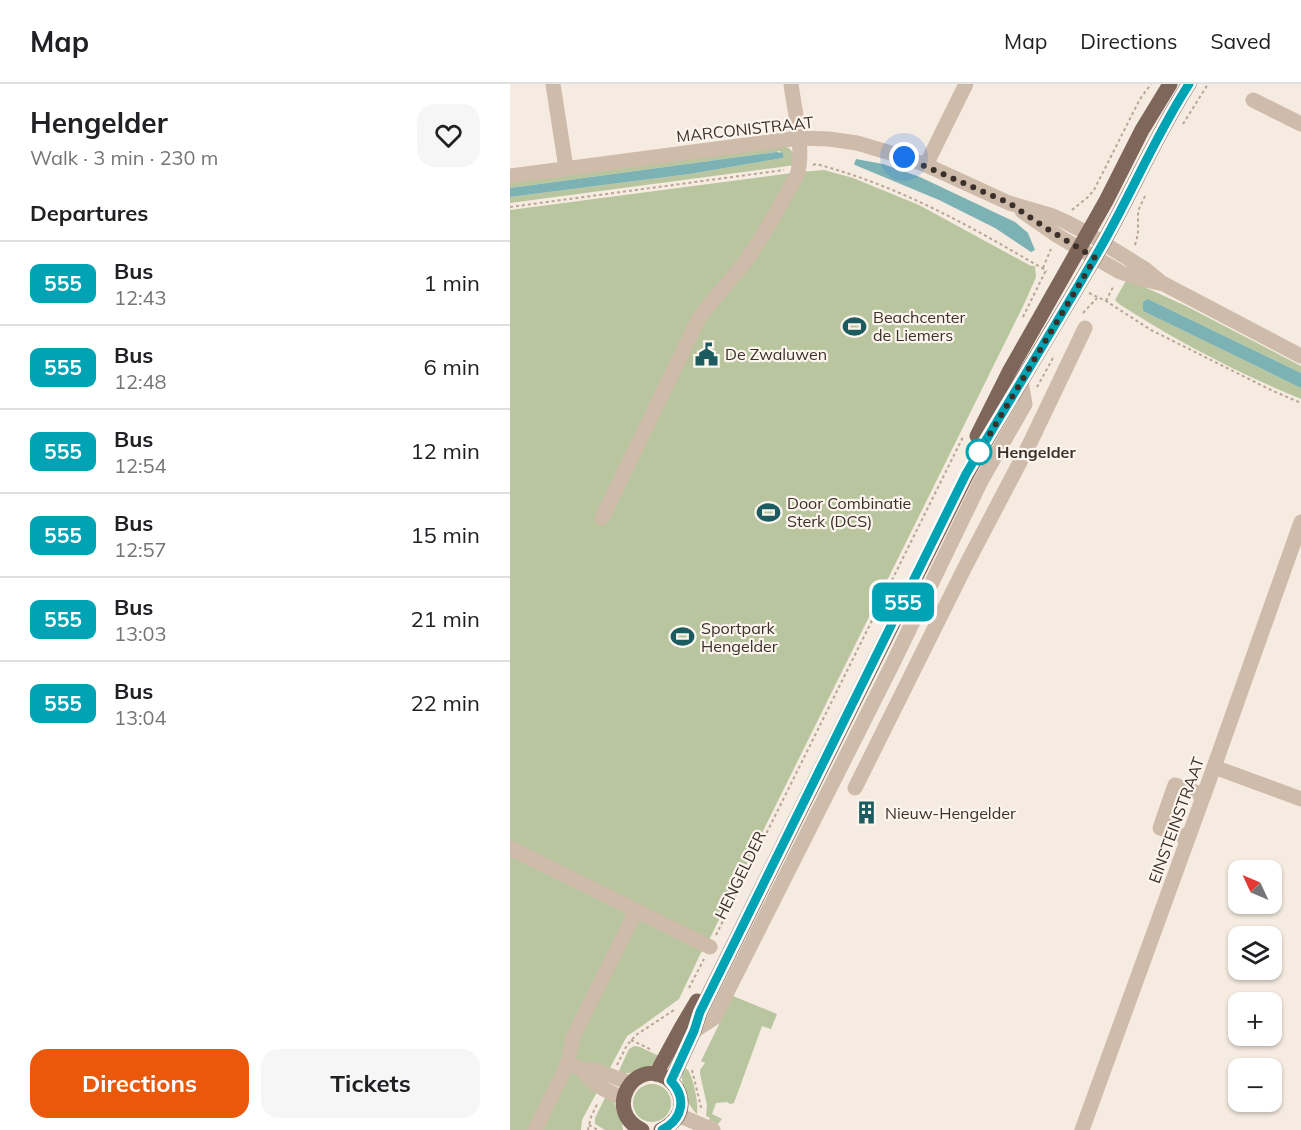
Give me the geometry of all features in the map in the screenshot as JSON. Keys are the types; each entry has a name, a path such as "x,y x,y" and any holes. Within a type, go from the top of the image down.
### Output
{"main road":[{"name":"HENGELDER","path":"656,1074 693,1010 1009,372 1106,201 1142,130 1170,84"},
{"name":"HENGELDER","path":"671,1081 694,1031 700,1012 966,474 1095,258 1189,84"},
{"path":"634,1128 623,1109 626,1090 630,1083 642,1075 656,1074 671,1081 681,1100 678,1115 669,1126 662,1130"}],"street":[{"path":"553,84 566,168"},
{"path":"602,518 699,318 745,262 769,226 797,174 799,138 790,84"},
{"path":"926,165 966,84"},
{"path":"1253,100 1301,124"},
{"name":"MARCONISTRAAT","path":"510,176 799,138 829,139 857,143 926,165 1061,228 1087,234 1103,244"},
{"name":"MARCONISTRAAT","path":"1061,228 1079,248 1095,258"},
{"path":"1103,244 1124,265"},
{"path":"1095,258 1145,269 1162,283 1301,356"},
{"path":"855,788 966,565 1030,443 1085,328"},
{"name":"HENGELDER","path":"694,1031 714,1018 892,665 981,481 1025,404 1021,381"},
{"path":"1010,432 1030,443"},
{"name":"EINSTEINSTRAAT","path":"1082,1130 1301,522"},
{"path":"945,555 966,565"},
{"path":"911,624 932,634"},
{"path":"892,665 912,674"},
{"path":"848,751 868,761"},
{"path":"1214,767 1301,799"},
{"path":"1188,838 1160,828 1175,785 1204,795"},
{"path":"510,848 710,947"},
{"path":"535,1130 568,1063 573,1037 636,911"},
{"path":"568,1063 583,1070 595,1070 623,1098"},
{"path":"608,1083 630,1083"},
{"path":"678,1115 713,1130"}],"path":[{"path":"1019,324 1069,213 1094,190 1140,99 1151,84"},
{"path":"1178,131 1208,84"},
{"path":"1147,192 1138,211 1137,239 1106,301 1151,330 1301,403"},
{"name":"HENGELDER","path":"690,987 967,428"},
{"path":"588,1130 591,1117 627,1045 644,1029 676,1009"},
{"path":"589,1125 598,1130"}],"green space":[{"path":"784,146 793,153 796,165 510,203 510,197 690,174 783,158 780,151 510,188 510,183"},
{"name":"Sportpark Hengelder","path":"824,170 853,178 919,205 1031,266 1035,266 1036,277 679,999 627,1036 582,1120 581,1130 510,1130 510,210"},
{"path":"1127,279 1186,306 1301,366 1301,373 1148,299 1143,311 1301,388 1301,399 1208,356 1119,304 1115,300"},
{"path":"733,996 777,1014 771,1029 762,1026 734,1103 716,1103 712,1114 722,1119 718,1124 706,1116 707,1105 700,1074 705,1063 701,1061"},
{"path":"634,1046 661,1057 652,1065 641,1070 618,1073 629,1049"},
{"path":"682,1067 688,1070 692,1078 697,1100 697,1114 685,1092"},
{"path":"652,1084 665,1090 671,1103 665,1116 652,1122 639,1116 633,1103 639,1090"},
{"path":"607,1094 618,1110 623,1130 605,1130 595,1124 595,1118"}],"water":[{"path":"776,152 783,153 783,158 690,174 510,197 510,188"},
{"path":"856,159 883,164 920,177 1015,222 1028,233 1035,250 1031,252 995,228 939,200 855,165"},
{"path":"1148,299 1301,373 1301,388 1143,311 1143,302"}],"bus line":[{"name":"555","path":"662,1130 674,1121 681,1108 679,1093 671,1081 694,1031 700,1012 966,474 1103,244 1189,84"}],"place":[{"name":"Beachcenter de Liemers","path":"855,326"},
{"name":"De Zwaluwen","path":"707,354"},
{"name":"Hengelder","path":"979,452"},
{"name":"Door Combinatie Sterk (DCS)","path":"769,512"},
{"name":"Sportpark Hengelder","path":"683,637"},
{"name":"Nieuw-Hengelder","path":"867,813"}],"route":[{"path":"904,157 1009,203 1095,258 978,454 979,452"}]}
